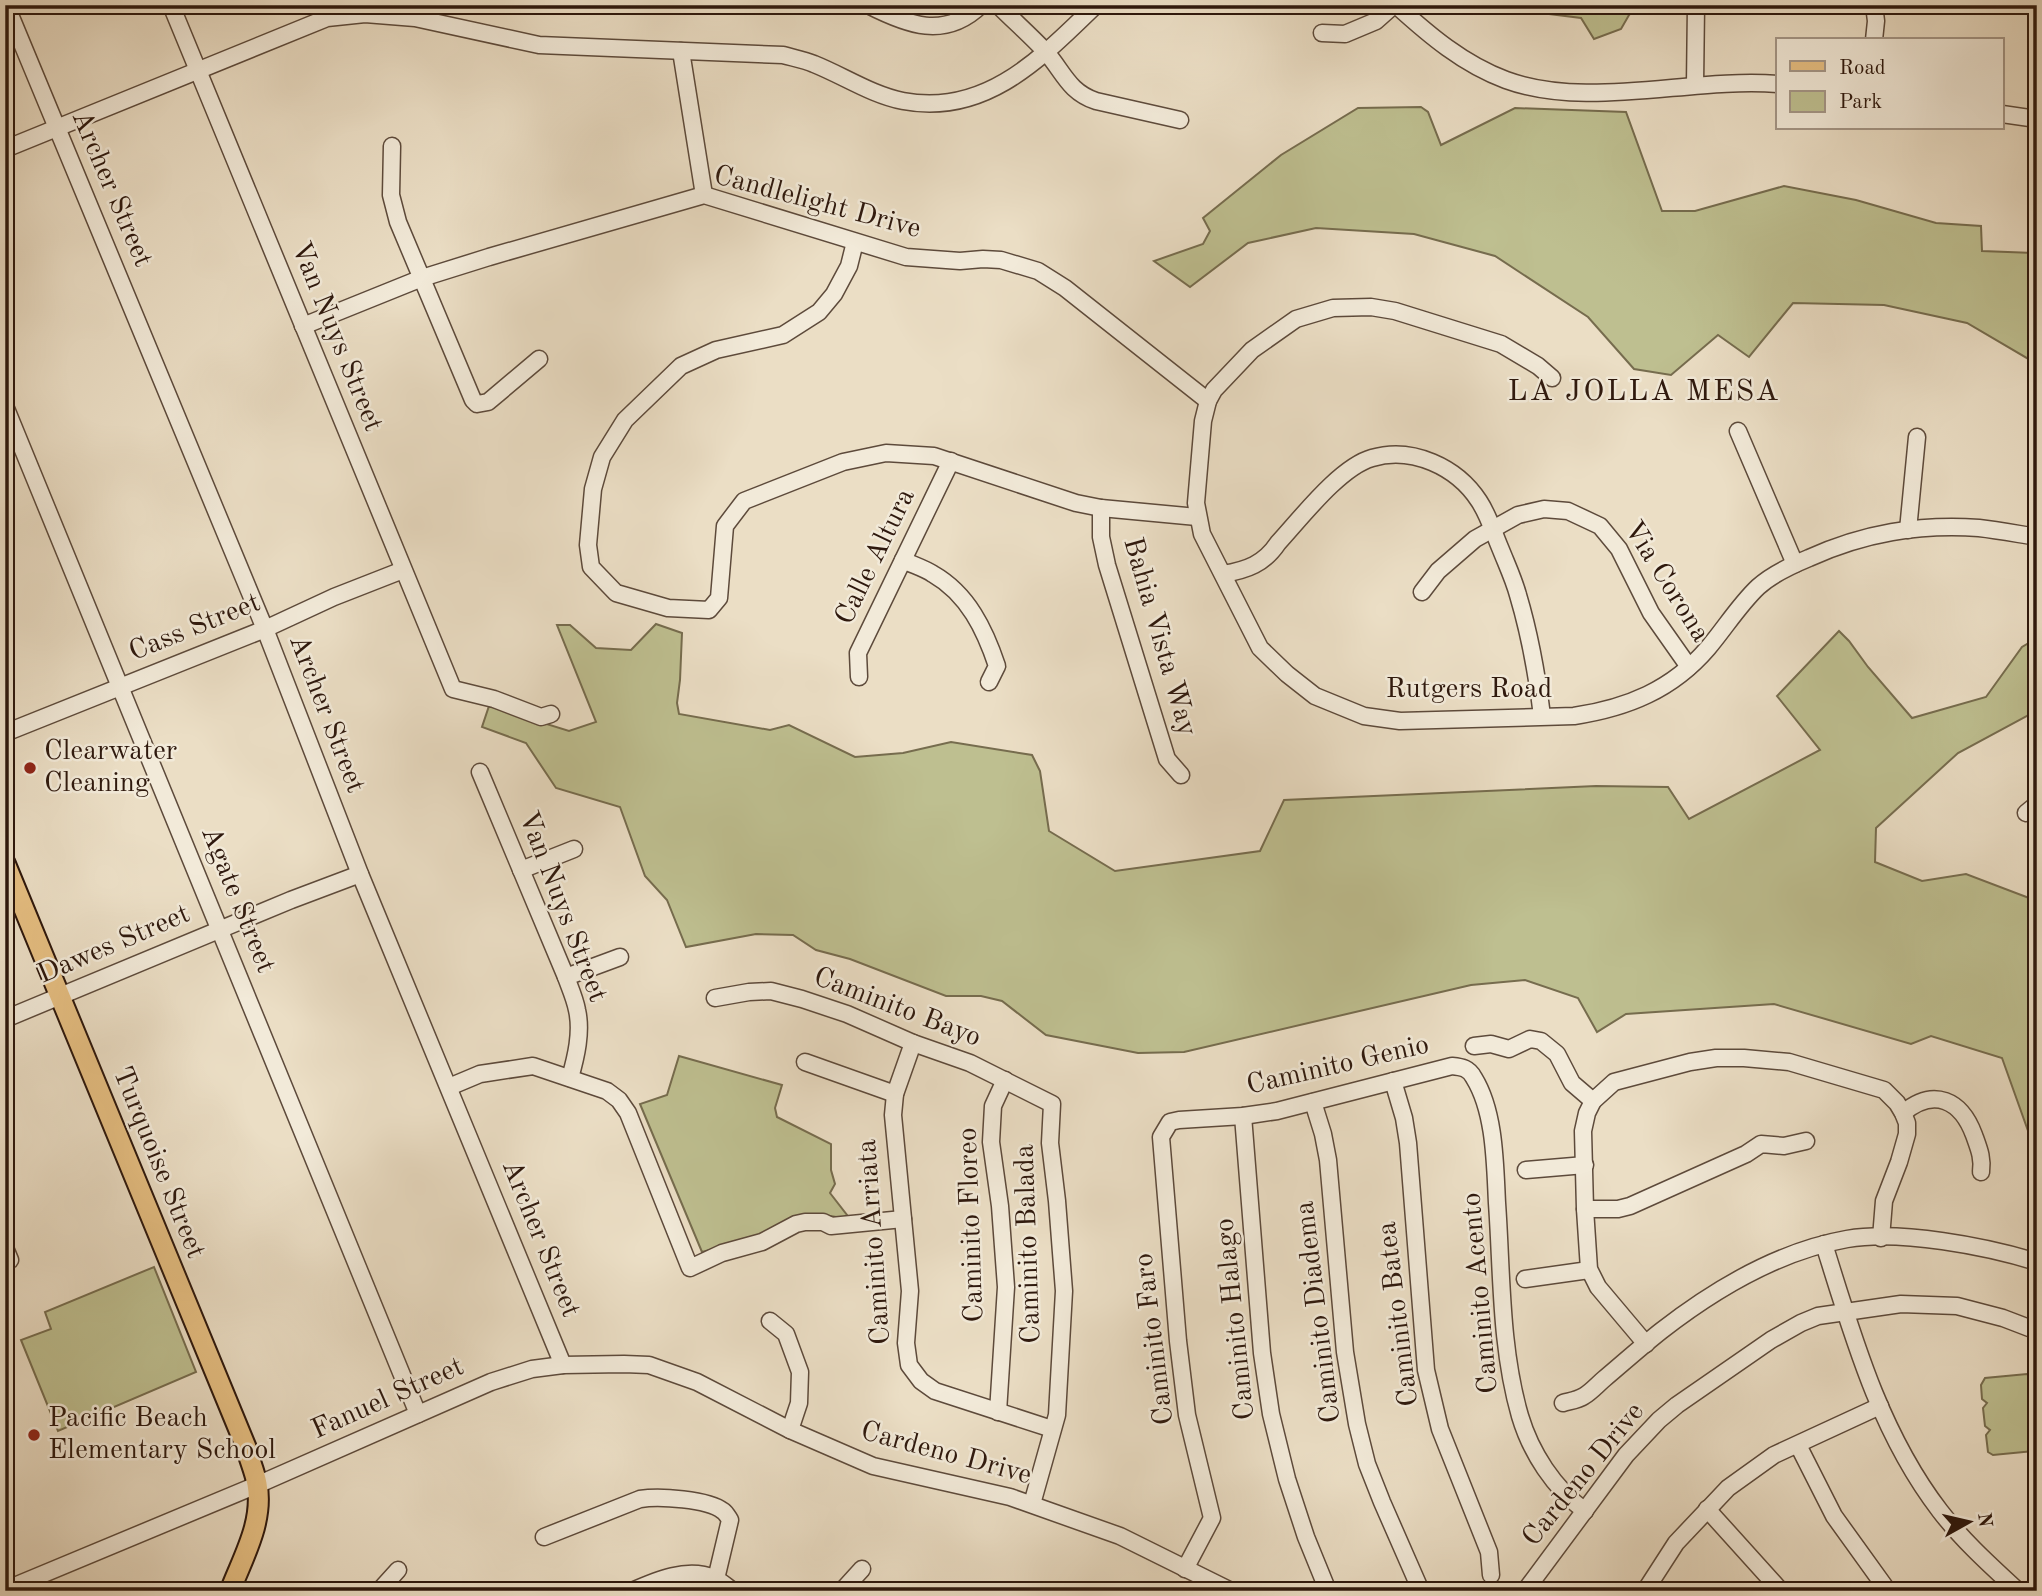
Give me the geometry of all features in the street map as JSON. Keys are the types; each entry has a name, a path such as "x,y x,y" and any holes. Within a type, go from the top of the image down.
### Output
{"main road":[{"name":"Turquoise Street","path":"5,863 240,1434 257,1485 256,1527 230,1591"}],"street":[{"name":"Archer Street","path":"6,5 265,629 360,874 564,1364"},
{"name":"Van Nuys Street","path":"171,5 453,689 494,699 541,717 551,714"},
{"path":"868,5 899,21 928,27 952,24 981,5"},
{"path":"998,5 1046,53 1073,89 1084,97 1180,120"},
{"path":"5,149 327,18 364,10 417,12 539,45 783,55 812,63 865,88 903,101 934,104 965,101 999,85 1033,64 1096,5"},
{"path":"1322,33 1345,34 1376,21 1395,5 1451,52 1481,69 1508,80 1548,90 1600,92 1695,85 1776,84"},
{"path":"1695,85 1696,5"},
{"path":"1874,5 1874,38"},
{"path":"681,51 704,195"},
{"path":"2004,114 2037,119"},
{"path":"392,146 391,195 398,222 473,400 478,404 488,402 539,359"},
{"name":"Candlelight Drive","path":"303,326 422,278 704,195 906,257 960,261 983,258 1001,260 1038,271 1065,288 1208,401"},
{"path":"855,242 849,267 834,295 819,312 783,335 716,350 681,366 625,420 602,457 593,489 588,545 591,566 615,593 668,608 709,610 719,598 725,526 744,501 843,462 886,453 934,456 1076,503 1101,508 1198,517 1196,503 1203,421 1214,390 1252,350 1296,319 1333,308 1371,307 1395,311 1502,344 1552,377"},
{"name":"Agate Street","path":"5,406 418,1414"},
{"path":"1738,431 1796,564"},
{"path":"1908,530 1917,437"},
{"path":"1223,574 1245,570 1271,553 1344,472 1371,458 1400,454 1435,463 1462,481 1479,502 1492,529 1518,593 1536,669 1542,716"},
{"name":"Calle Altura","path":"859,677 858,653 951,461"},
{"name":"Bahia Vista Way","path":"1101,508 1101,537 1107,565 1167,760 1181,775"},
{"name":"Via Corona","path":"1422,592 1438,571 1475,539 1492,529 1518,515 1544,509 1568,511 1600,526 1619,549 1651,613 1689,667"},
{"name":"Rutgers Road","path":"1198,517 1202,534 1261,648 1287,674 1315,696 1364,716 1399,721 1585,714 1632,703 1660,690 1689,667 1707,650 1759,585 1839,544 1872,535 1928,527 1980,528 2037,537"},
{"path":"903,560 934,574 962,597 983,629 997,666 989,682"},
{"name":"Cass Street","path":"5,733 265,629 334,597 403,570"},
{"name":"Van Nuys Street","path":"480,772 566,977 578,1012 575,1063 570,1078"},
{"path":"521,870 574,849"},
{"name":"Dawes Street","path":"5,1018 360,874"},
{"path":"566,977 620,957"},
{"name":"Caminito Bayo","path":"715,998 771,991 847,1014 913,1043 970,1063 1052,1104"},
{"path":"1474,1046 1491,1044 1509,1049 1530,1039 1541,1041 1557,1054 1572,1083 1593,1101"},
{"name":"Caminito Arriata","path":"913,1043 895,1094 893,1115 910,1292 906,1343 909,1365 921,1381 935,1391 1052,1429"},
{"path":"1646,1344 1598,1287 1589,1270 1583,1131 1593,1101 1614,1082 1690,1062 1744,1058 1789,1062 1884,1090 1903,1113 1907,1134 1884,1200 1881,1238"},
{"path":"805,1062 895,1094"},
{"path":"449,1087 480,1074 533,1066 607,1091 619,1100 628,1113 690,1268 722,1253 762,1242 796,1224 823,1223 831,1226 903,1219"},
{"name":"Caminito Genio","path":"1161,1138 1170,1122 1277,1111 1452,1066"},
{"name":"Caminito Acento","path":"1452,1066 1469,1070 1475,1078 1489,1120 1494,1156 1505,1333 1520,1417 1538,1458 1573,1503 1585,1511"},
{"name":"Caminito Floreo","path":"998,1412 1006,1287 1000,1206 991,1142 993,1106 1005,1080"},
{"name":"Caminito Batea","path":"1393,1081 1408,1143 1426,1370 1440,1429 1489,1552 1491,1575"},
{"path":"1903,1113 1928,1098 1954,1105 1969,1121 1983,1159 1981,1172"},
{"name":"Caminito Diadema","path":"1313,1102 1328,1160 1345,1352 1357,1424 1367,1464 1421,1591"},
{"name":"Caminito Balada","path":"1032,1504 1057,1415 1064,1291 1050,1143 1052,1104"},
{"name":"Caminito Halago","path":"1244,1116 1262,1353 1270,1414 1306,1537 1328,1591"},
{"name":"Caminito Faro","path":"1161,1138 1187,1415 1212,1518 1185,1569"},
{"path":"1585,1209 1618,1209 1630,1206 1746,1154 1761,1144 1784,1146 1807,1142"},
{"path":"1526,1170 1585,1165"},
{"path":"1563,1403 1583,1397 1698,1304 1765,1264 1824,1244 1849,1239 1908,1238 1969,1245 2037,1262"},
{"path":"1824,1244 1860,1359 1911,1469 1940,1511 1973,1549 2018,1591"},
{"path":"1525,1279 1589,1270"},
{"name":"Cardeno Drive","path":"1525,1591 1626,1455 1659,1420 1771,1340 1801,1323 1818,1316 1901,1304 1957,1306 2003,1318 2037,1331"},
{"path":"770,1321 786,1334 800,1372 799,1402 790,1430"},
{"name":"Fanuel Street","path":"5,1590 257,1485 491,1382 532,1369 564,1364"},
{"name":"Cardeno Drive","path":"564,1364 649,1366 696,1382 790,1430 873,1466 1032,1504 1120,1536 1231,1591"},
{"path":"1645,1591 1676,1543 1728,1488 1774,1455 1880,1406"},
{"path":"1798,1445 1834,1516 1888,1591"},
{"path":"544,1537 640,1499 654,1497 707,1504 724,1511 730,1520 716,1579"},
{"path":"1707,1509 1781,1591"},
{"path":"842,1591 862,1569"},
{"path":"379,1591 398,1570"},
{"path":"632,1591 680,1574 704,1575 716,1579 733,1591"}],"green space":[{"path":"1507,5 1638,5 1621,29 1594,39 1581,18"},
{"path":"1421,107 1428,112 1441,145 1515,108 1626,112 1662,211 1695,211 1784,186 1856,200 1936,223 1981,226 1982,251 2037,253 2037,364 1967,323 1884,305 1793,303 1749,357 1718,335 1671,375 1634,369 1588,317 1495,256 1414,234 1316,228 1248,243 1190,287 1154,261 1203,244 1210,231 1203,218 1281,155 1358,108"},
{"path":"656,624 682,633 677,703 679,714 770,730 789,725 855,757 903,753 951,742 1032,755 1040,771 1049,831 1115,871 1260,851 1284,800 1596,786 1668,787 1689,819 1820,750 1777,696 1839,631 1912,718 1986,697 2022,647 2037,638 2036,711 1958,753 1876,828 1875,862 1922,881 1966,874 2037,901 2037,1156 2002,1058 1931,1036 1911,1044 1774,1004 1626,1014 1597,1032 1578,998 1525,980 1471,985 1184,1052 1138,1053 1046,1035 1002,1001 981,996 946,996 850,959 816,950 793,935 756,934 686,947 667,900 645,876 620,807 556,788 526,743 482,727 489,706 569,731 596,722 557,625 570,625 596,648 631,650"},
{"path":"679,1056 782,1085 775,1108 777,1117 831,1144 831,1170 835,1184 830,1193 847,1215 842,1218 819,1214 759,1237 702,1252 640,1104 667,1095"},
{"path":"154,1267 196,1372 58,1431 21,1340 51,1329 45,1312"},
{"path":"2027,1374 2032,1378 2034,1394 2030,1399 2035,1403 2036,1421 2032,1426 2037,1430 2037,1449 1993,1455 1988,1452 1986,1435 1990,1430 1985,1426 1983,1408 1987,1403 1982,1399 1981,1385 1985,1378"}],"place":[{"name":"Clearwater Cleaning","path":"30,768"},
{"name":"Pacific Beach Elementary School","path":"34,1435"}],"district":[{"name":"LA JOLLA MESA","path":"1644,392"}]}
